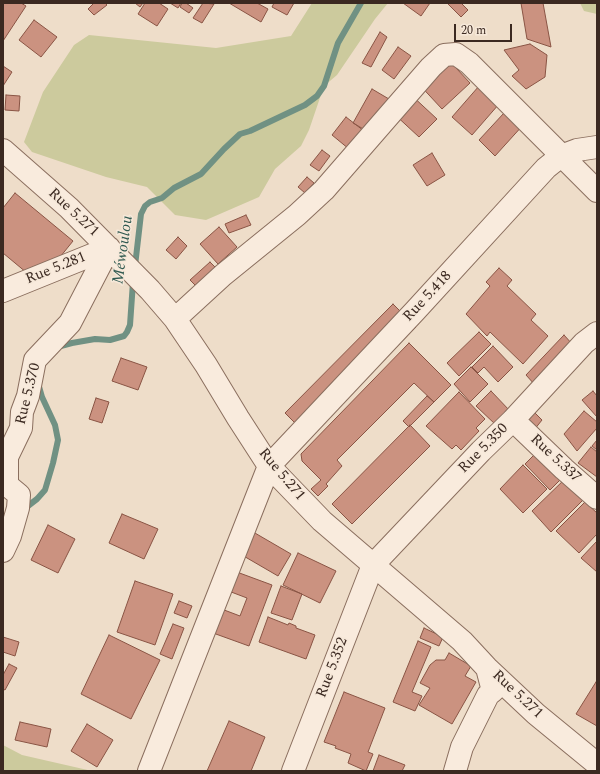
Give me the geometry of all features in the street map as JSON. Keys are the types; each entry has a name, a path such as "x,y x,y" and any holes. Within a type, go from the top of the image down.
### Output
{"street":[{"path":"175,319 324,190 431,67 444,55 456,54 469,63 597,191"},
{"name":"Rue 5.418","path":"269,466 415,311 546,168 561,156 577,150 597,147"},
{"name":"Rue 5.271","path":"3,150 69,208 150,290 175,319 206,365 269,466 322,521 462,641 487,668 536,714 597,764"},
{"name":"Rue 5.281","path":"3,291 109,248"},
{"name":"Rue 5.370","path":"3,551 10,536 18,508 19,495 7,485 7,457 21,428 22,412 28,396 35,360 70,323 109,248"},
{"name":"Rue 5.350","path":"373,565 481,451 513,420 584,343 597,333"},
{"name":"Rue 5.337","path":"513,420 564,470 597,498"},
{"path":"149,771 269,466"},
{"name":"Rue 5.352","path":"293,771 373,565"},
{"path":"455,771 462,747 488,695 493,691 487,668"}],"shaded area":[{"path":"312,3 388,3 375,19 337,75 324,86 309,130 301,146 275,169 259,197 206,220 175,215 147,187 106,177 32,152 24,142 43,92 74,45 89,35 216,48 291,36"},
{"path":"580,3 597,3 597,14 584,11"},
{"path":"3,745 22,755 92,771 3,771"}],"building":[{"path":"3,3 21,3 26,6 3,41"},
{"path":"94,3 105,3 107,5 94,15 88,9"},
{"path":"135,3 143,3 140,7"},
{"path":"145,3 159,3 168,9 157,26 138,14"},
{"path":"170,3 181,3 178,8"},
{"path":"182,3 186,3 193,8 189,13 180,7"},
{"path":"203,3 214,4 202,23 193,18"},
{"path":"229,3 257,3 268,9 261,22"},
{"path":"274,3 294,3 287,15 272,7"},
{"path":"403,3 430,3 421,16"},
{"path":"461,3 468,10 461,17 448,4"},
{"path":"521,3 543,3 551,47 527,39"},
{"path":"34,20 57,37 41,57 19,40"},
{"path":"380,32 387,37 371,67 362,63"},
{"path":"530,44 547,55 545,77 526,89 512,76 519,70 504,50"},
{"path":"398,47 411,56 394,79 382,70"},
{"path":"444,55 470,83 442,109 416,81"},
{"path":"3,66 12,72 3,86"},
{"path":"486,78 506,96 472,135 452,117"},
{"path":"372,89 394,102 372,134 353,123"},
{"path":"409,93 437,119 419,137 392,112"},
{"path":"6,95 20,96 19,111 5,110"},
{"path":"504,113 524,124 495,156 479,140"},
{"path":"346,117 364,131 349,149 332,135"},
{"path":"322,150 330,156 319,171 310,165"},
{"path":"432,153 445,175 427,186 413,165"},
{"path":"307,177 314,183 305,193 298,187"},
{"path":"15,193 73,241 39,283 3,253 3,208"},
{"path":"246,215 251,225 229,233 225,224"},
{"path":"219,227 237,247 218,264 200,244"},
{"path":"178,237 187,246 176,259 166,250"},
{"path":"210,262 219,271 199,289 190,280"},
{"path":"499,268 512,280 507,286 536,314 531,320 548,336 523,364 490,332 487,336 466,314 490,286 486,282"},
{"path":"393,304 416,327 308,436 285,413"},
{"path":"479,332 491,344 459,376 447,363"},
{"path":"564,335 573,345 535,385 526,375"},
{"path":"409,343 451,385 434,402 414,383 337,460 342,466 326,484 328,486 318,496 311,489 321,480 302,461 301,454"},
{"path":"493,346 513,367 498,382 484,367 478,373 472,367"},
{"path":"121,358 147,367 138,390 112,381"},
{"path":"471,367 488,384 470,402 454,384"},
{"path":"491,391 510,411 496,425 476,406"},
{"path":"593,391 597,396 597,417 582,400"},
{"path":"459,392 485,419 476,428 479,431 461,450 456,445 452,449 426,426"},
{"path":"427,396 434,402 409,427 403,421"},
{"path":"96,398 109,402 102,423 89,419"},
{"path":"584,411 597,422 597,428 577,451 564,434"},
{"path":"534,412 542,420 534,430 524,421"},
{"path":"410,425 430,446 352,524 332,504"},
{"path":"597,440 597,450 592,446"},
{"path":"591,447 597,452 597,477 578,463"},
{"path":"539,450 564,476 550,490 525,464"},
{"path":"523,465 547,489 523,513 500,489"},
{"path":"568,476 587,496 551,532 532,511"},
{"path":"585,502 597,513 597,534 579,553 556,531"},
{"path":"122,514 158,529 144,559 109,543"},
{"path":"48,525 75,539 58,573 31,560"},
{"path":"248,529 291,554 278,576 235,551"},
{"path":"597,541 597,572 581,558"},
{"path":"298,553 336,571 320,603 283,585"},
{"path":"226,568 272,585 249,646 202,629 211,605 240,616 247,598 218,587"},
{"path":"135,581 173,594 155,645 117,632"},
{"path":"281,586 302,594 292,620 271,613"},
{"path":"179,601 192,606 187,618 174,613"},
{"path":"268,617 288,625 289,623 296,626 296,628 315,635 306,659 259,642"},
{"path":"173,624 184,628 172,659 160,654"},
{"path":"424,628 443,637 439,646 420,638"},
{"path":"109,635 160,660 131,719 81,694"},
{"path":"3,637 19,642 15,656 3,652"},
{"path":"418,641 431,647 412,692 422,696 415,711 393,702"},
{"path":"449,653 471,666 465,676 476,682 452,724 419,705 430,688 420,683 430,665 436,660 445,660"},
{"path":"9,664 17,668 5,690 3,689 3,675"},
{"path":"597,682 597,726 576,714"},
{"path":"344,692 385,708 368,752 373,754 366,771 348,763 351,754 335,748 336,746 324,742"},
{"path":"229,721 265,737 251,771 207,771"},
{"path":"20,722 51,729 47,747 15,740"},
{"path":"87,724 113,740 97,767 71,751"},
{"path":"379,755 405,765 402,771 373,771"}],"waterway":[{"name":"Méwoulou","path":"135,266 141,214 145,206 150,202 162,198 174,188 201,174 240,134 250,131 305,105 317,96 324,86 338,43 361,3"},
{"name":"Méwoulou","path":"57,347 95,339 110,340 124,336 130,325 133,282"},
{"path":"24,509 37,499 45,490 58,440 55,425 42,397 38,383"}]}
